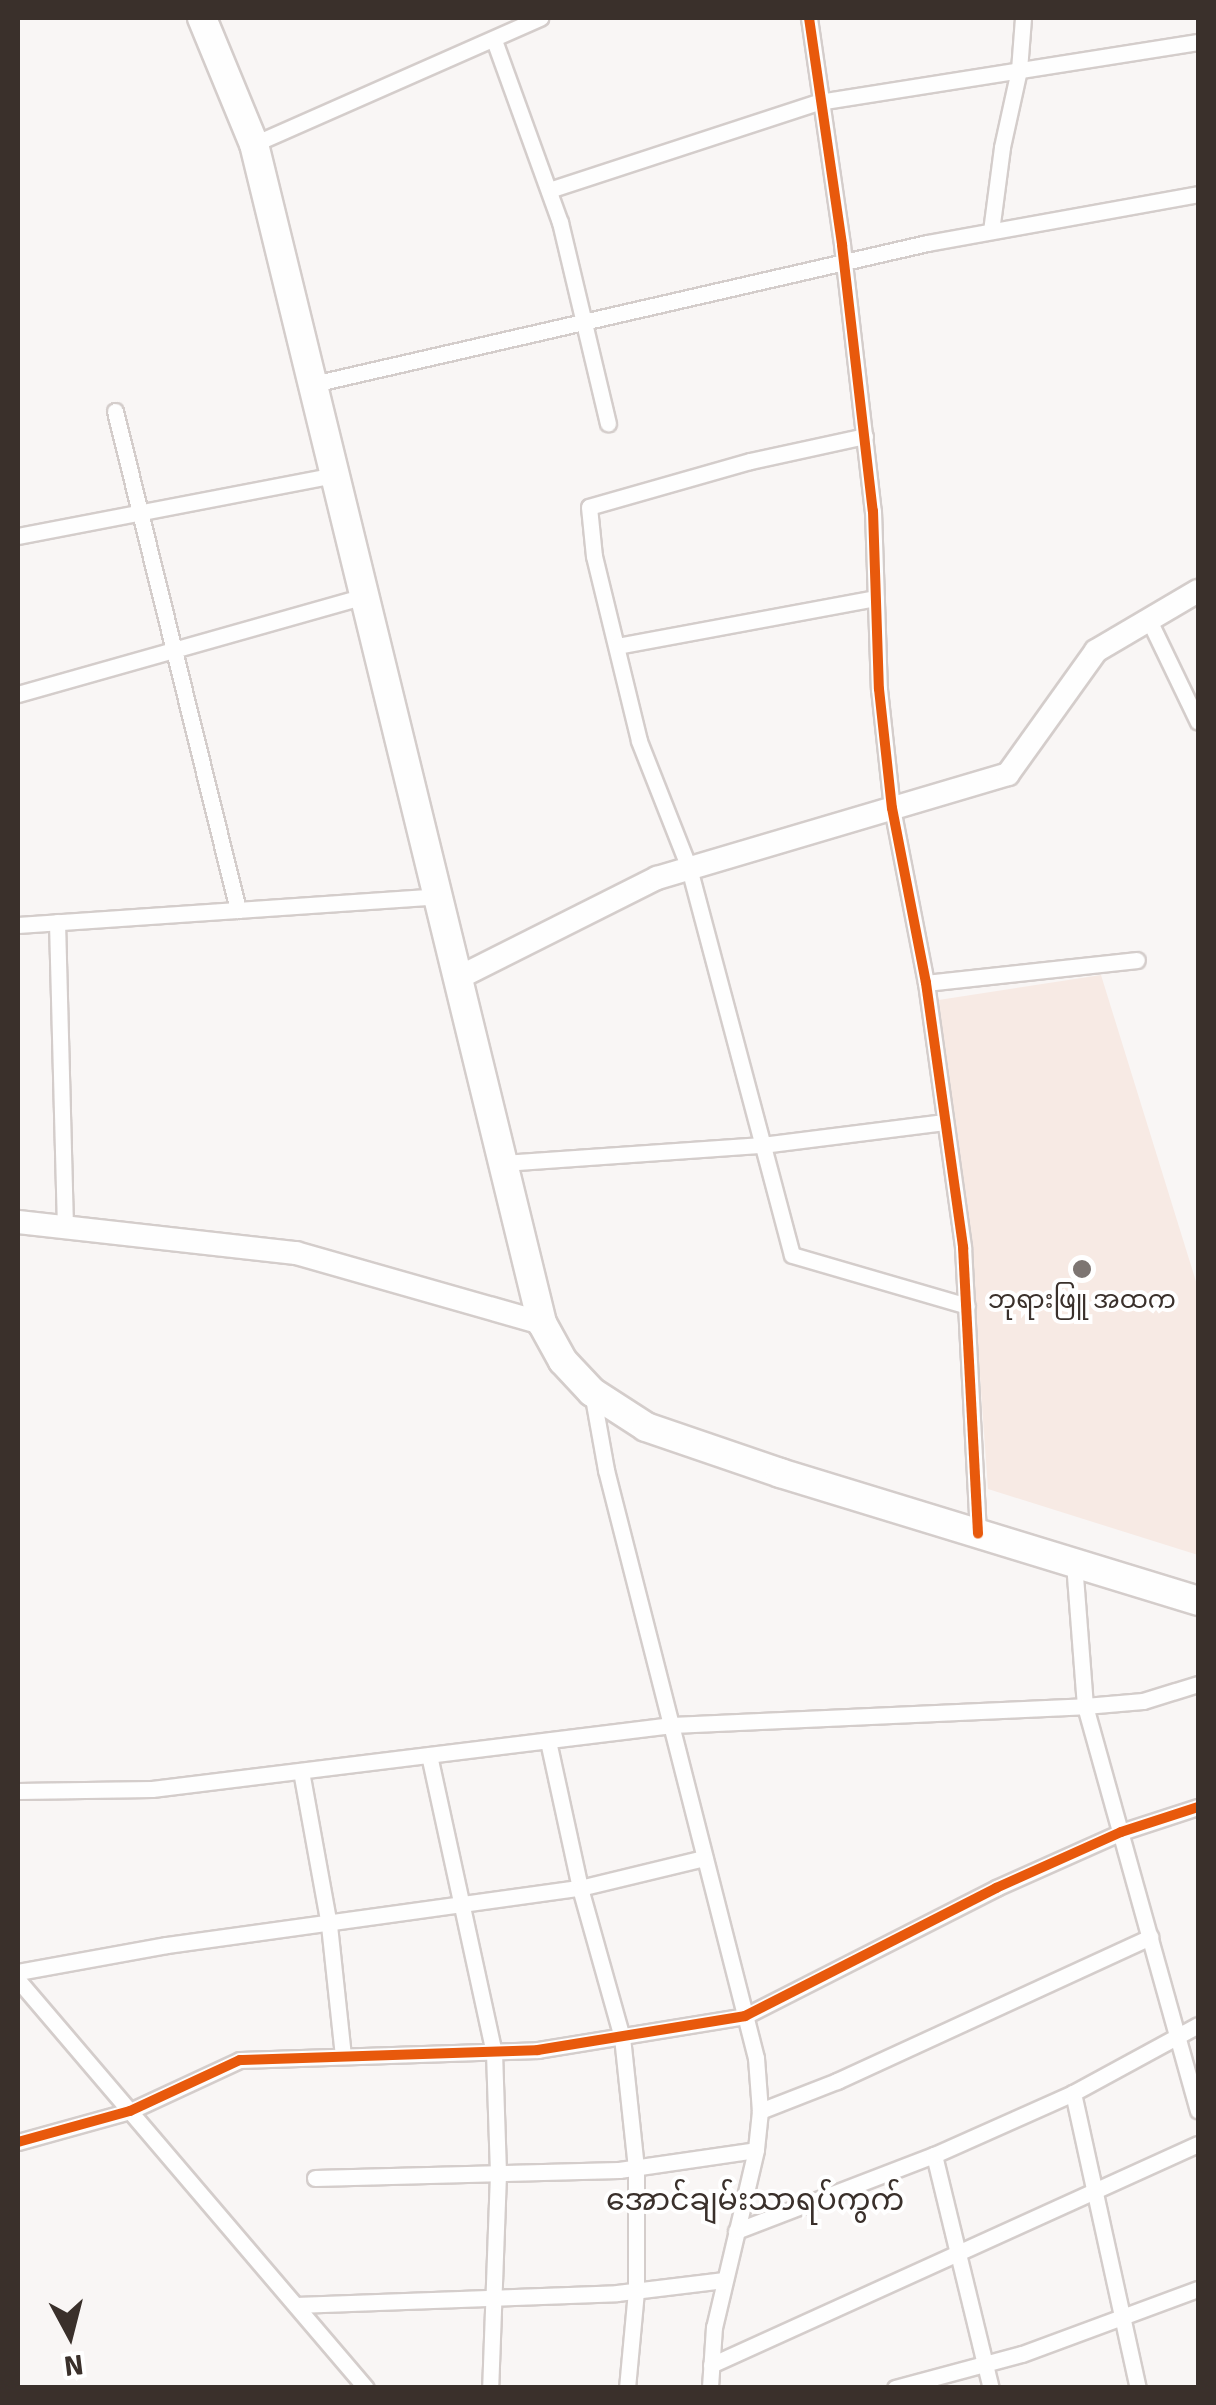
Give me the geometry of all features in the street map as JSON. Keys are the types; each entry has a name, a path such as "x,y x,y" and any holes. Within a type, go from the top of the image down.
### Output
{"highway":[{"path":"202,18 254,144 542,1323 563,1360 592,1392 646,1427 1198,1601"}],"street":[{"path":"254,144 540,18"},
{"path":"809,18 845,264 865,436 879,689 892,808 926,983 967,1306 978,1534"},
{"path":"991,231 1002,147 1020,70 1023,18"},
{"path":"494,40 549,190 586,323 608,423"},
{"path":"549,190 820,102 1198,42"},
{"path":"313,384 991,231 1198,194"},
{"path":"115,410 144,514 238,910"},
{"path":"865,436 750,461 590,507 594,556 640,741 689,868 792,1255 967,1306"},
{"path":"18,536 335,475"},
{"path":"458,978 658,878 1008,774 1096,651 1198,591"},
{"path":"18,694 364,596"},
{"path":"617,646 876,598"},
{"path":"1148,618 1198,722"},
{"path":"18,924 438,896"},
{"path":"56,922 66,1227"},
{"path":"926,983 1138,960"},
{"path":"503,1163 762,1145 945,1122"},
{"path":"18,1222 296,1253 542,1323"},
{"path":"592,1392 606,1470 756,2058 760,2111 756,2150 724,2280 710,2388"},
{"path":"1074,1563 1085,1706 1198,2111"},
{"path":"18,1792 152,1790 672,1725 1143,1701 1198,1684"},
{"path":"548,1740 580,1888 622,2037 636,2168 636,2291 627,2388"},
{"path":"430,1756 494,2052 498,2174 490,2388"},
{"path":"301,1771 330,1925 343,2055"},
{"path":"18,2142 130,2111 240,2060 494,2052 622,2037 745,2016 996,1888 1121,1832 1198,1807"},
{"path":"18,1972 167,1945 580,1888 704,1858"},
{"path":"760,2111 868,2068 1150,1937"},
{"path":"18,1980 366,2388"},
{"path":"736,2231 934,2155 1073,2093 1198,2025"},
{"path":"1073,2093 1138,2388"},
{"path":"711,2365 1198,2144"},
{"path":"315,2178 636,2168 756,2150"},
{"path":"934,2155 991,2388"},
{"path":"296,2306 636,2291 724,2280"},
{"path":"895,2388 985,2364 1198,2289"}],"shaded area":[{"name":"ဘုရားဖြူ အထက","path":"1101,975 1198,1288 1198,1555 988,1489 971,1250 932,1001"}],"cycle path":[{"path":"809,18 842,245 873,511 879,689 892,808 926,983 963,1247 978,1534"},
{"path":"18,2142 130,2111 240,2060 538,2050 745,2016 996,1888 1121,1832 1198,1807"}],"place":[{"name":"ဘုရားဖြူ အထက","path":"1082,1269"}],"district":[{"name":"အောင်ချမ်းသာရပ်ကွက်","path":"755,2201"}]}
